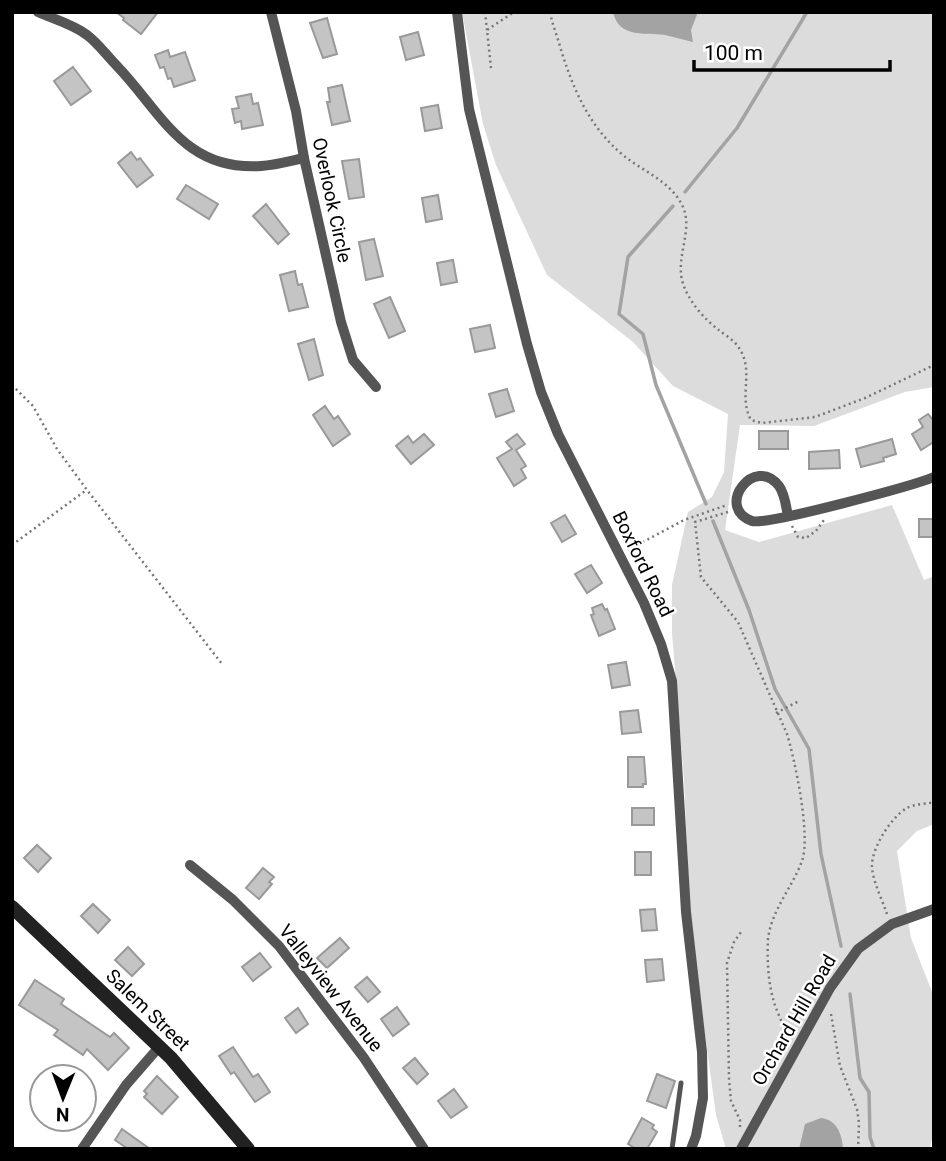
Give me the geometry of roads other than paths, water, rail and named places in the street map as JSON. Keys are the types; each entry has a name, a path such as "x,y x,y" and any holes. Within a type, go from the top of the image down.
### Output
{"main road":[{"name":"Salem Street","path":"12,907 159,1047 218,1111 248,1149"}],"street":[{"path":"38,12 87,35 131,80 152,110 176,135 205,157 259,166 304,158"},
{"name":"Overlook Circle","path":"271,12 296,111 341,322 353,360 376,387"},
{"name":"Boxford Road","path":"457,12 469,109 541,392 558,434 644,603 661,644 672,681 686,912 702,1052 703,1098 691,1149"},
{"path":"789,519 780,488 774,481 765,477 751,478 743,484 735,506 742,515 755,522 789,519 934,477"},
{"name":"Valleyview Avenue","path":"190,865 233,900 279,946 364,1058 424,1149"},
{"name":"Orchard Hill Road","path":"741,1149 830,988 858,949 884,929 934,909"},
{"path":"82,1149 126,1085 159,1047"}],"lane":[{"path":"672,1149 681,1083"}],"waterway":[{"path":"685,192 737,128 807,12"},
{"path":"673,206 628,257 619,314 643,334 656,385 706,504"},
{"path":"713,521 749,610 775,689 809,749 821,854 841,946"},
{"path":"850,994 860,1078 869,1092 870,1137 874,1149"}]}
